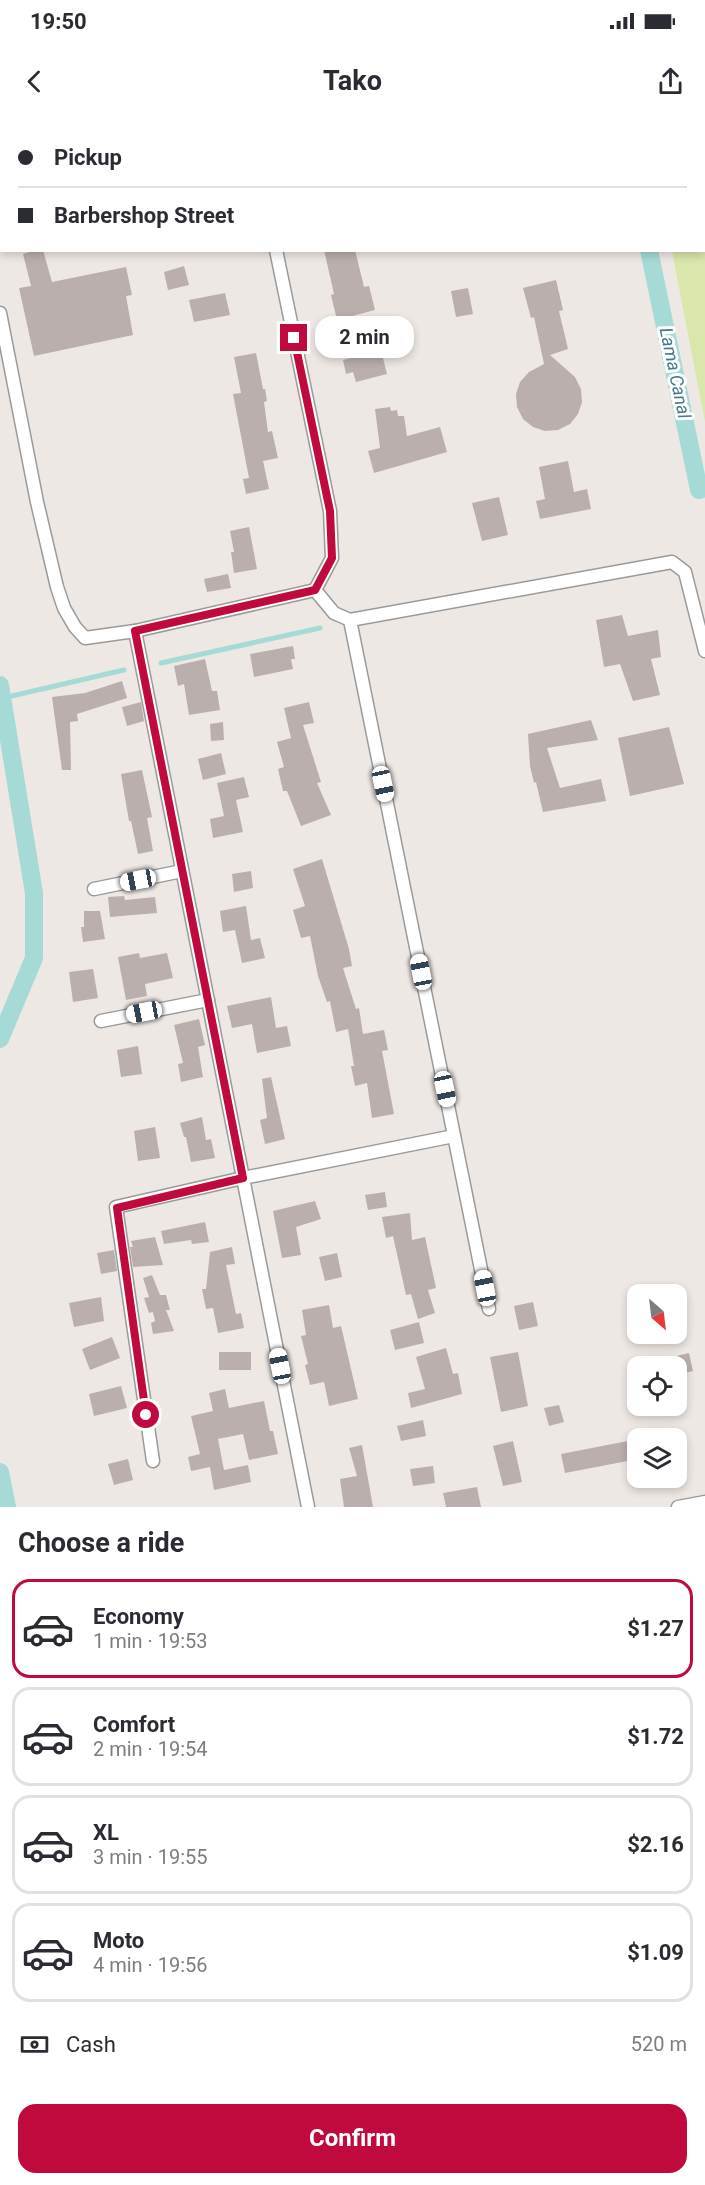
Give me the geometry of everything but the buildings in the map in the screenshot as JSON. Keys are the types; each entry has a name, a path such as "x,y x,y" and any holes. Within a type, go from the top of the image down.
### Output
{"street":[{"path":"0,313 37,502 64,608 84,638 135,631 315,590 332,558 330,511 276,252"},
{"path":"315,590 334,613 350,620 672,562 685,572 705,651"},
{"path":"350,620 489,1309"},
{"path":"135,631 308,1507"},
{"path":"94,889 182,871"},
{"path":"101,1020 208,1000"},
{"path":"153,1461 117,1208 243,1178 454,1136"},
{"path":"678,1507 705,1502"}],"green space":[{"path":"672,252 705,252 705,422"}],"waterway":[{"name":"Lama Canal","path":"649,252 699,490 705,488"},
{"path":"161,663 320,628"},
{"path":"3,698 124,670"},
{"path":"0,685 34,893 34,958 0,1039"},
{"path":"0,1472 7,1507"}],"route":[{"path":"146,1415 117,1208 243,1178 135,631 315,590 332,558 330,511 294,338"}]}
